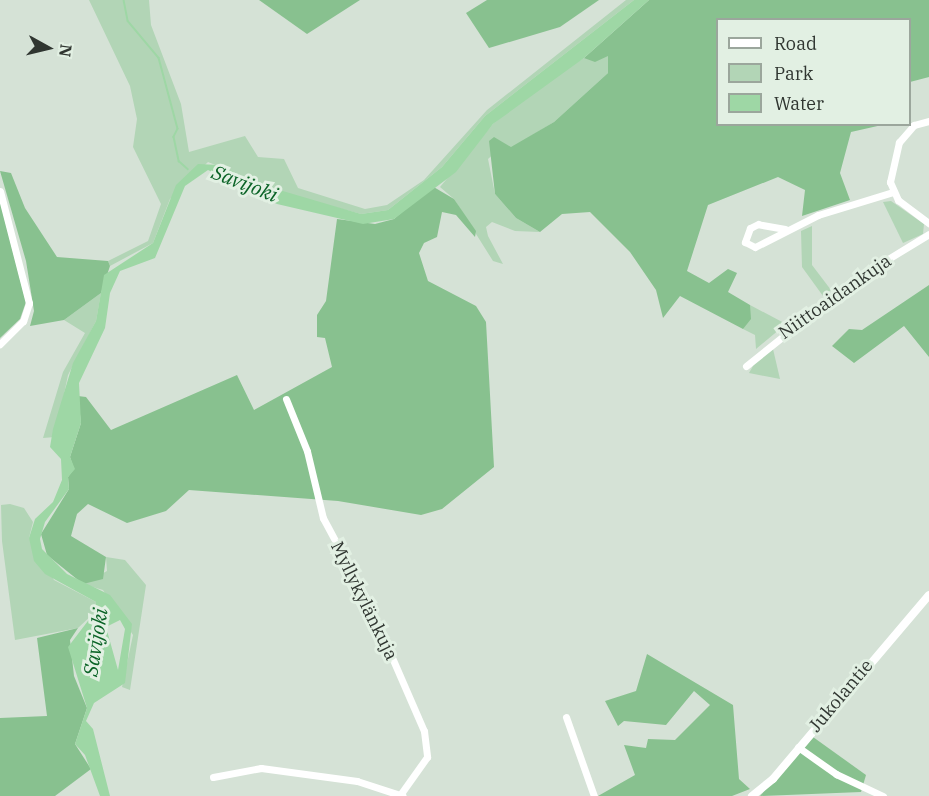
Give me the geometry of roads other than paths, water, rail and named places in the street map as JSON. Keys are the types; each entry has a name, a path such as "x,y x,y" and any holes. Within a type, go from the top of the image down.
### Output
{"street":[{"path":"929,120 914,125 899,142 891,168 893,192 929,223"},
{"path":"0,191 29,303 23,321 0,344"},
{"path":"785,229 758,224 750,228 745,242 755,247 785,229 893,192"},
{"name":"Niittoaidankuja","path":"746,366 852,281 929,234"},
{"name":"Myllykylänkuja","path":"286,399 307,451 323,518 367,600 424,731 427,757 402,796"},
{"name":"Jukolantie","path":"752,796 798,747 929,595"},
{"path":"566,717 594,796"},
{"path":"798,747 836,774 884,796"},
{"path":"213,777 261,768 357,781 402,796"}],"water":[{"name":"Savijoki","path":"634,0 649,0 584,58 493,124 456,172 394,219 363,224 277,204 208,170 185,186 155,258 120,271 110,293 105,328 79,383 81,423 70,457 75,469 68,477 69,489 45,522 40,539 42,549 67,574 110,595 132,624 125,683 94,703 86,721 93,729 110,796 100,796 85,755 75,744 87,708 68,647 94,613 96,602 45,574 34,561 29,538 35,519 53,502 62,480 61,459 50,447 53,429 73,363 96,321 104,275 153,243 176,185 198,164 219,165 259,184 361,214 388,210 442,167 485,116","holes":["120,620 125,629 118,670 106,627"]}],"waterway":[{"path":"124,0 128,21 159,58 178,129 174,137 179,161 188,169"}]}
